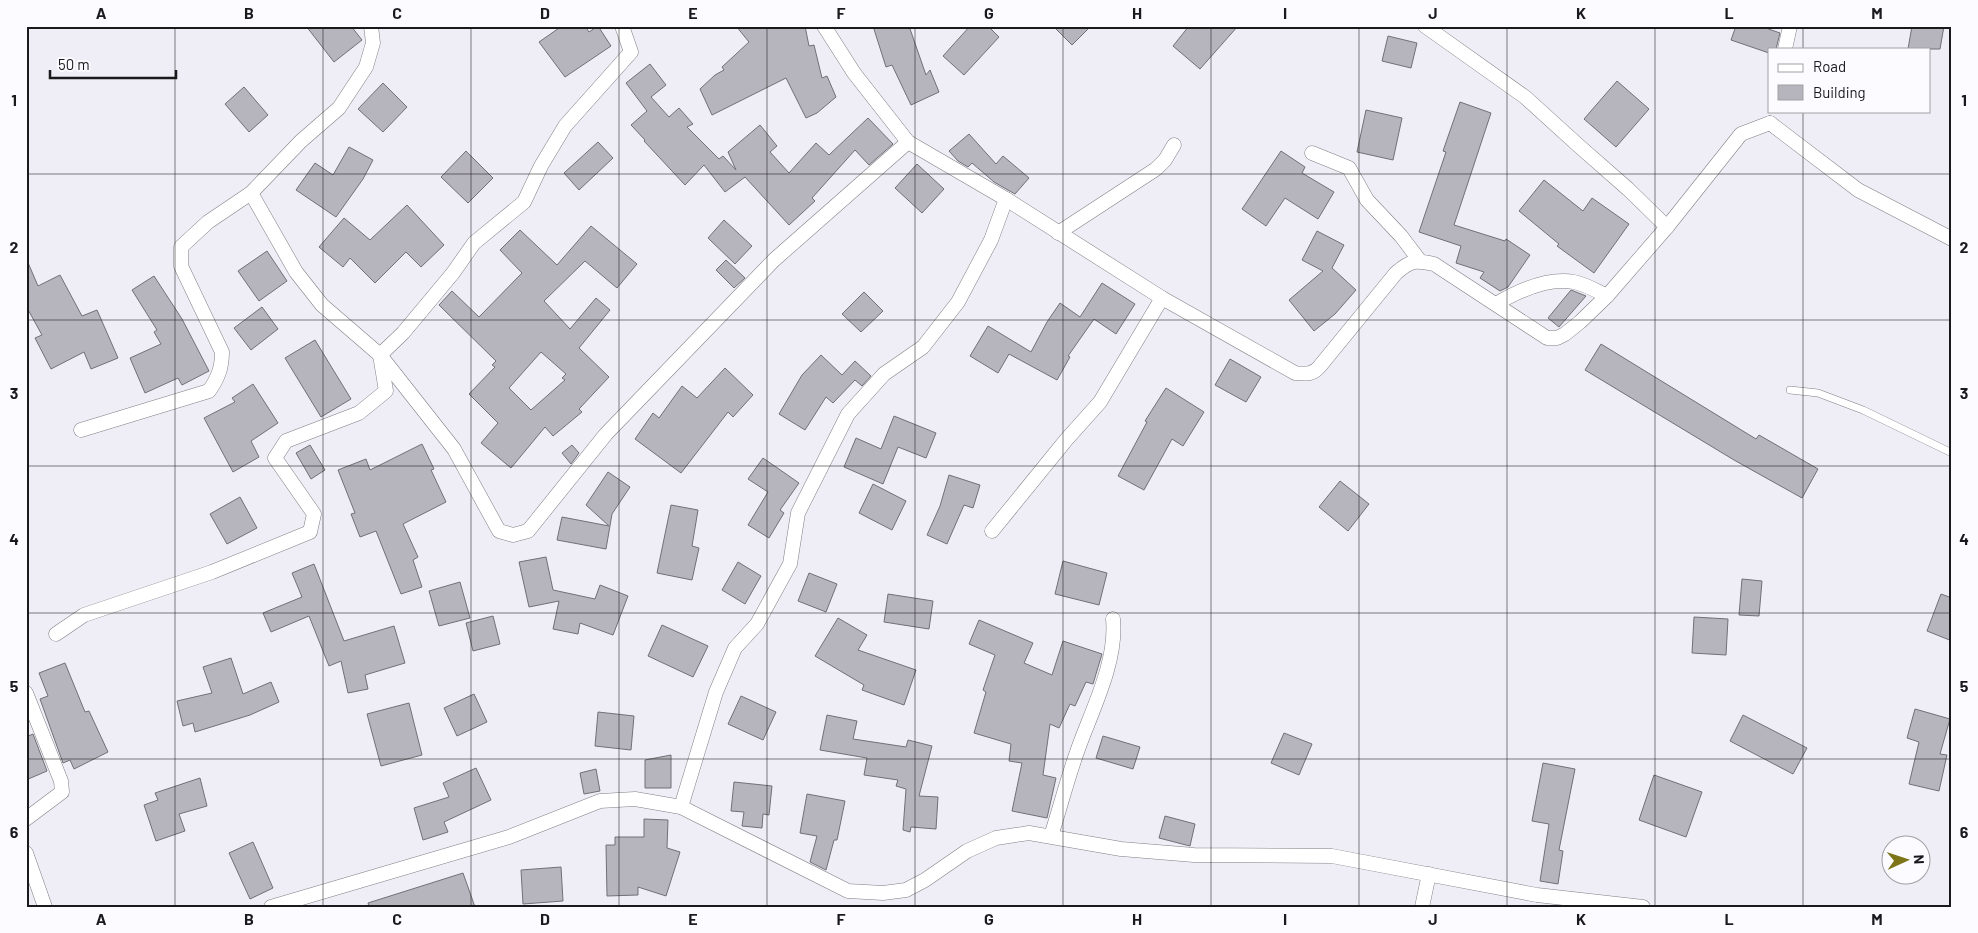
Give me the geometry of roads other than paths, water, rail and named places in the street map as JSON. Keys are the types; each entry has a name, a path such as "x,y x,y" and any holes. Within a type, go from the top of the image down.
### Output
{"street":[{"path":"81,430 209,391 219,376 222,352 182,266 181,247 208,222 251,193 301,141 339,108 366,67 373,43 371,26"},
{"path":"380,355 403,333 453,273 474,243 524,202 541,166 565,126 631,52 622,26"},
{"path":"824,26 854,72 908,142 1006,199 1162,298 1295,373 1307,374 1315,372 1396,273 1408,263 1420,261 1434,264 1547,338 1557,338 1580,322 1607,296 1667,227 1741,134 1771,117 1858,190 1952,239"},
{"path":"1425,26 1525,97 1628,189 1667,227"},
{"path":"1785,48 1789,27"},
{"path":"251,193 296,272 322,305 380,355 454,449 499,531 513,535 528,532 606,434 774,260 908,142"},
{"path":"1058,233 1156,168 1165,160 1174,145"},
{"path":"1312,153 1350,168 1367,200 1402,236 1420,261"},
{"path":"682,807 716,692 735,648 757,624 790,564 798,514 848,414 884,374 923,347 958,302 991,240 1006,199"},
{"path":"1496,304 1515,292 1547,283 1574,282 1607,296"},
{"path":"992,531 1066,440 1100,402 1162,298"},
{"path":"56,634 84,615 212,572 310,532 314,514 275,458 286,441 359,413 386,390 380,355"},
{"path":"1051,836 1080,742 1099,695 1115,636 1113,619"},
{"path":"26,693 61,781 62,792 26,819"},
{"path":"271,907 508,837 600,800 635,799 682,807 848,891 883,893 906,890 925,880 967,851 996,838 1029,833 1121,849 1194,855 1332,856 1536,895 1642,907"},
{"path":"26,853 45,907"},
{"path":"1422,907 1429,874"}],"lane":[{"path":"1790,390 1818,393 1864,410 1952,453"}]}
